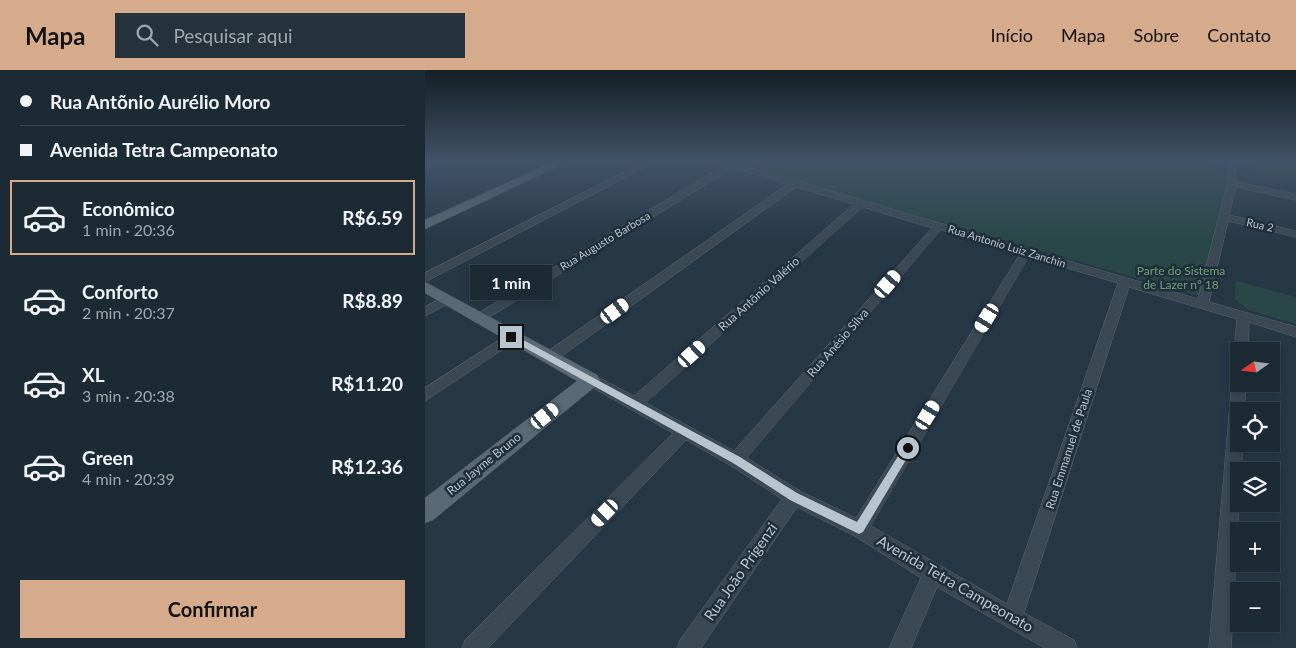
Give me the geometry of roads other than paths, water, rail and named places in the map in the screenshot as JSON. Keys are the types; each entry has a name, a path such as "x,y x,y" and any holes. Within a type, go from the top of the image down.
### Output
{"main road":[{"path":"425,225 506,188"},
{"name":"Avenida Tetra Campeonato","path":"425,287 511,337 591,380"},
{"name":"Rua Jayme Bruno","path":"425,512 591,380"}],"street":[{"path":"425,278 600,188"},
{"name":"Rua Augusto Barbosa","path":"479,318 693,188"},
{"path":"550,357 788,188"},
{"name":"Rua Antonio Luiz Zanchin","path":"808,188 1296,332"},
{"path":"1203,303 1231,188"},
{"path":"1250,188 1296,198"},
{"name":"Rua Antõnio Valério","path":"635,404 861,203"},
{"name":"Rua 2","path":"1225,216 1296,234"},
{"name":"Rua Anésio Silva","path":"736,460 939,226"},
{"path":"859,529 1026,253"},
{"name":"Rua Emmanuel de Paula","path":"1013,618 1125,280"},
{"path":"425,312 446,300"},
{"path":"1242,342 1243,316"},
{"path":"425,395 511,337"},
{"name":"Avenida Tetra Campeonato","path":"591,380 736,460 794,496 859,529 933,574 1066,648"},
{"path":"1220,648 1238,392"},
{"path":"473,648 684,432"},
{"name":"Rua João Prigenzi","path":"688,648 794,496"},
{"path":"900,648 933,574"}],"park label":[{"name":"Parte do Sistema de Lazer nº 18","path":"1181,278"}]}
